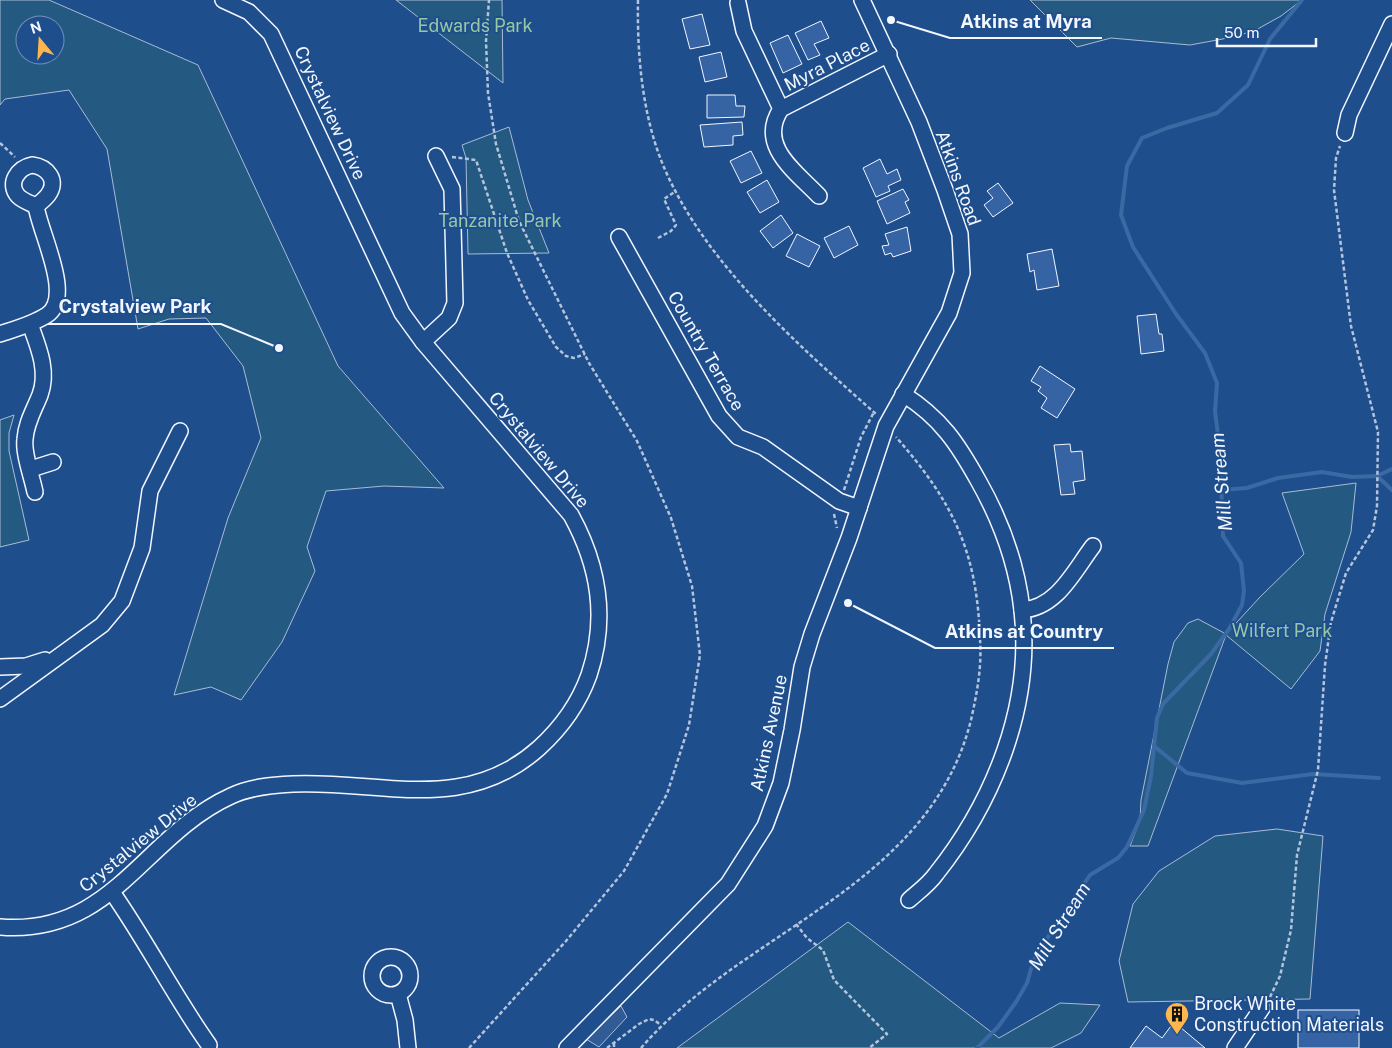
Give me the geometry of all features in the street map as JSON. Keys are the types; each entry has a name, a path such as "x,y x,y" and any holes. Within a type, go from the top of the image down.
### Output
{"street":[{"name":"Crystalview Drive","path":"0,927 36,926 67,918 91,907 112,892 197,815 232,795 269,785 308,783 424,791 464,787 501,774 529,757 552,736 568,717 584,688 595,655 600,627 599,592 594,568 584,540 571,515 423,342 402,313 271,34 249,12 223,0"},
{"name":"Atkins Road","path":"859,508 886,426 949,313 962,273 960,234 922,131 889,54 862,0"},
{"name":"Myra Place","path":"738,3 744,31 781,108"},
{"path":"1345,133 1349,115 1392,24"},
{"name":"Myra Place","path":"818,196 780,156 773,138 774,120 781,108 889,54"},
{"path":"423,342 449,318 455,303 452,189 436,156"},
{"path":"0,334 30,324 48,315 56,306 59,295 58,284 36,206"},
{"name":"Country Terrace","path":"618,237 719,416 738,438 763,447 839,501 859,508"},
{"path":"30,324 42,359 43,378 41,393 27,423 24,441 35,492"},
{"path":"904,394 935,416 967,460 985,493 1004,535 1022,610 1022,664 1018,704 1008,744 996,774 968,826 935,875 908,900"},
{"path":"0,699 58,655 102,625 122,601 142,548 150,491 180,431"},
{"path":"31,469 54,462"},
{"name":"Atkins Avenue","path":"567,1048 728,884 764,826 781,783 802,667 859,508"},
{"path":"1022,610 1034,610 1050,601 1093,546"},
{"path":"0,667 26,666 58,655"},
{"path":"112,892 142,936 185,1011 210,1045"},
{"path":"398,994 405,1020 408,1048"},
{"path":"1235,1048 1262,1008"}],"path":[{"path":"487,71 489,0"},
{"path":"638,0 640,52 649,118 663,165 676,191 710,245 741,282 793,337 881,418"},
{"path":"1262,1008 1278,983 1291,930 1297,856 1318,770 1325,665 1331,622 1346,573 1373,530 1377,506 1378,432 1351,326 1334,190 1336,158 1345,133"},
{"path":"0,143 19,161"},
{"path":"436,156 476,160 504,245 528,300 556,347 566,356 574,358 584,354"},
{"path":"658,238 671,231 676,225 664,199 676,191"},
{"path":"842,494 861,437 874,412"},
{"path":"641,1048 661,1025 709,986 869,874 891,854 923,818 948,782 957,763 965,742 977,691 980,657 980,620 975,586 965,542 955,520 935,485 894,435"},
{"path":"836,507 836,536"},
{"path":"796,924 807,938 823,950 834,980 887,1034 869,1048"},
{"path":"607,1048 644,1021 654,1020 661,1025"},
{"path":"614,1043 614,1048"}],"green space":[{"path":"0,0 49,0 198,65 338,366 444,488 384,486 326,491 307,547 315,571 282,642 241,700 211,687 174,695 228,518 261,438 243,366 206,318 169,319 138,329 107,149 69,90 5,99 0,105"},
{"name":"Edwards Park","path":"396,0 502,0 503,83"},
{"path":"1030,0 1302,0 1281,16 1254,31 1228,38 1190,45 1111,38 1077,47"},
{"name":"Tanzanite Park","path":"509,127 528,200 549,253 468,254 466,158 462,145"},
{"path":"14,415 9,433 9,451 29,540 0,547 0,420"},
{"name":"Wilfert Park","path":"1356,483 1351,532 1325,614 1320,651 1291,689 1226,635 1148,846 1130,846 1140,820 1141,800 1174,642 1188,623 1198,619 1226,634 1304,554 1282,493"},
{"path":"1277,829 1323,836 1310,999 1128,1002 1119,961 1133,904 1159,871 1215,836"},
{"path":"848,922 999,1038 1060,1003 1100,1005 1081,1033 1051,1048 677,1048"}],"shaded area":[{"path":"621,1006 627,1017 599,1047 586,1039"}],"building":[{"path":"702,14 710,45 690,49 682,19"},
{"path":"821,21 829,38 814,44 820,55 808,60 795,33"},
{"path":"788,35 802,64 783,73 770,43"},
{"path":"721,52 727,77 705,82 699,57"},
{"path":"707,95 735,95 736,106 745,106 744,117 707,118"},
{"path":"742,122 743,135 733,136 733,145 704,147 700,125"},
{"path":"751,151 762,173 741,183 730,161"},
{"path":"880,159 887,174 897,169 901,180 888,186 890,191 876,197 863,168"},
{"path":"767,180 779,202 760,213 747,192"},
{"path":"998,183 1013,203 993,217 984,205 993,198 987,191"},
{"path":"903,189 909,200 905,202 910,213 887,224 877,201"},
{"path":"781,215 793,233 773,248 760,231"},
{"path":"849,226 858,245 834,258 824,238"},
{"path":"907,227 911,251 893,257 891,253 885,255 882,246 889,245 885,234"},
{"path":"797,234 820,246 809,267 786,256"},
{"path":"1052,249 1059,286 1037,290 1034,270 1030,272 1027,254"},
{"path":"1156,314 1159,334 1162,334 1164,351 1141,354 1137,316"},
{"path":"1040,366 1075,389 1057,418 1041,408 1047,398 1038,391 1041,387 1031,381"},
{"path":"1070,444 1071,452 1082,451 1085,480 1073,482 1075,494 1061,495 1054,445"},
{"path":"1298,1010 1359,1010 1359,1048 1298,1048"},
{"name":"Brock White Construction Materials","path":"1174,1022 1205,1048 1130,1048 1146,1026 1162,1038"}],"waterway":[{"name":"Mill Stream","path":"977,1048 998,1027 1016,1002 1027,983 1033,962 1090,875 1118,858 1127,847 1144,810 1151,776 1157,718 1163,704 1211,654 1229,629 1242,605 1244,591 1241,563 1223,536 1220,451 1215,411 1217,383 1205,353 1176,314 1133,247 1121,215 1127,166 1142,138 1167,128 1217,113 1248,85 1270,39 1302,0"},
{"path":"1377,476 1392,469"},
{"path":"1222,490 1247,488 1278,478 1322,472 1352,477 1377,476 1392,490"},
{"path":"1154,746 1187,773 1242,783 1313,774 1379,778"}],"place":[{"name":"Atkins at Myra","path":"891,20"},
{"name":"Crystalview Park","path":"279,348"},
{"name":"Atkins at Country","path":"848,603"},
{"name":"Brock White Construction Materials","path":"1177,1035"}]}
